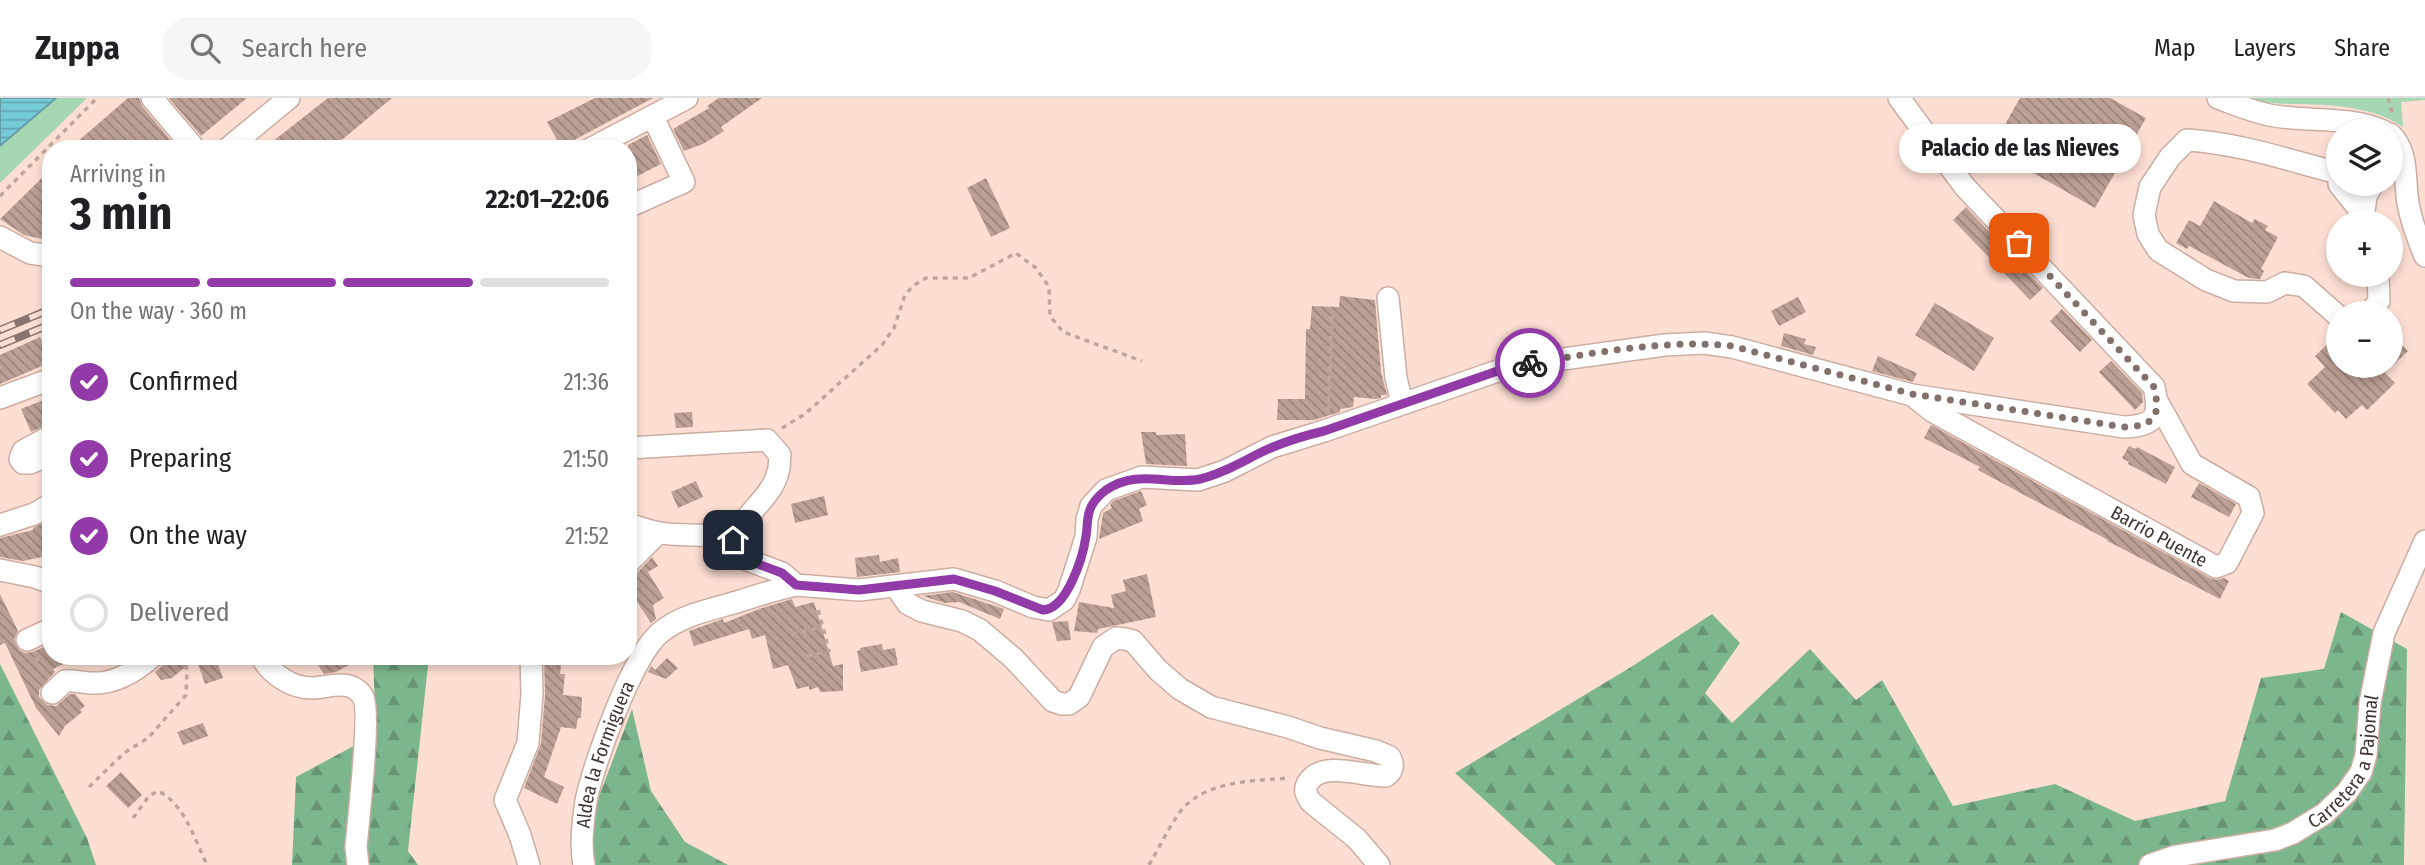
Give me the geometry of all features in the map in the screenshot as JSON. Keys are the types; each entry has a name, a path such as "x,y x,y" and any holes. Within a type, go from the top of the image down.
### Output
{"street":[{"path":"152,98 187,140"},
{"path":"238,140 289,98"},
{"path":"608,140 687,98"},
{"name":"Barrio Puente","path":"1407,401 1512,366 1653,346 1704,343 1732,346 1912,394 2124,427 2141,427 2152,421 2157,411 2157,401 2154,387 2145,375 1965,187 1899,98"},
{"path":"2218,98 2258,113 2279,117 2326,119"},
{"path":"637,203 684,182 653,117"},
{"path":"2326,175 2243,149 2207,141 2187,140 2170,157 2150,187 2144,215 2148,234 2158,250 2206,280 2234,291 2267,292 2285,283 2304,286 2326,305"},
{"path":"2403,192 2425,256"},
{"path":"0,237 30,253 42,255"},
{"path":"1388,298 1396,378 1407,401"},
{"path":"0,398 42,382"},
{"name":"Barrio Puente","path":"1912,394 1932,411 2216,567 2227,563 2253,513 2249,497 2192,464 2157,401"},
{"name":"Aldea la Formiguera","path":"584,865 582,828 597,764 612,719 631,678 659,632 687,617 771,590 896,587 954,579 1049,610 1063,600 1069,590 1086,537 1091,506 1106,490 1142,477 1198,480 1225,471 1272,447 1407,401"},
{"path":"637,447 768,440 780,455 778,473 770,488 737,530 733,540 714,534 658,533 637,528"},
{"path":"42,441 23,451 20,459 23,463 30,463 42,458"},
{"path":"0,525 42,509"},
{"path":"637,554 658,533"},
{"name":"Aldea la Formiguera","path":"733,540 733,550 742,558 782,573 806,591"},
{"name":"Carretera a Pajomal","path":"2150,865 2176,856 2250,845 2284,836 2324,814 2347,792 2361,772 2366,755 2370,703 2384,632 2425,541"},
{"path":"0,570 42,580"},
{"path":"896,587 908,604 922,611 962,621 981,630 1013,658 1053,701 1069,704 1079,698 1103,647 1116,638 1125,639 1133,641 1158,670 1180,689 1211,706 1390,757 1391,772 1386,776 1338,771 1320,773 1311,778 1306,786 1306,794 1311,802 1357,839 1379,865"},
{"path":"27,640 42,633"},
{"path":"55,690 65,681 102,683 117,680 141,665"},
{"path":"269,665 280,678 299,687 345,685 363,696 366,706 356,847 358,865"},
{"path":"529,865 505,800 528,743 531,665"}],"path":[{"path":"55,140 97,98"},
{"path":"0,196 42,154"},
{"path":"768,440 772,434 805,414 882,345 894,328 905,295 913,286 926,278 969,278 1016,253 1036,268 1049,287 1050,316 1063,332 1142,361"},
{"path":"1329,429 1332,312"},
{"path":"806,591 829,651 807,656"},
{"path":"792,634 822,627"},
{"path":"27,640 45,676 51,673 55,690"},
{"path":"89,787 124,753 148,738 186,695 185,665"},
{"path":"1149,865 1180,812 1198,796 1213,789 1254,781 1311,778"},
{"path":"133,818 149,796 158,791 169,796 184,818 207,865"}],"green space":[{"path":"56,98 87,98 0,183 0,147"},
{"path":"2252,98 2425,98 2401,102 2402,119 2389,119 2354,108"},
{"path":"2341,612 2407,649 2404,865 1556,865 1455,773 1631,667 1712,614 1740,643 1705,693 1732,723 1810,649 1856,700 1882,680 1953,806 2055,784 2135,821 2225,801 2261,678 2324,669"},
{"path":"0,664 87,838 96,865 0,865"},
{"path":"373,665 428,665 408,851 418,865 292,865 296,777 376,734"},
{"path":"632,709 651,791 685,842 728,865 596,865 591,842 598,799"}],"water":[{"path":"0,98 56,98 0,146"}],"building":[{"path":"128,98 139,98 142,106 170,140 79,140"},
{"path":"169,98 247,98 201,136"},
{"path":"328,98 392,98 342,140 274,140"},
{"path":"595,98 653,98 574,140 557,140 547,122"},
{"path":"719,98 762,98 721,127 724,131 703,144 684,151 673,129 709,108 707,106"},
{"path":"2020,98 2110,98 2146,118 2095,208 1991,149"},
{"path":"647,135 661,164 637,176 637,140"},
{"path":"42,178 42,239 24,235 0,219"},
{"path":"986,178 1010,228 991,237 967,188"},
{"path":"2214,201 2252,223 2255,219 2268,226 2265,230 2278,237 2261,269 2264,271 2260,279 2249,278 2189,246 2187,249 2176,243 2189,220 2200,226"},
{"path":"1966,207 1994,240 2043,288 2030,300 1953,220"},
{"path":"1340,296 1375,300 1381,372 1387,395 1376,399 1354,397 1353,407 1340,409 1340,412 1314,420 1277,420 1278,399 1305,399 1306,329 1310,329 1312,306 1339,307"},
{"path":"1798,297 1806,312 1779,326 1771,311"},
{"path":"1935,303 1994,338 1974,371 1915,335"},
{"path":"2062,309 2092,340 2080,352 2050,321"},
{"path":"1784,333 1806,339 1804,344 1816,347 1813,355 1781,346"},
{"path":"40,337 42,342 42,366 0,384 0,355"},
{"path":"2326,345 2326,378 2390,378 2395,383 2367,410 2362,405 2346,419 2338,410 2335,413 2307,384 2325,367 2315,356"},
{"path":"1878,356 1917,373 1913,382 1872,371"},
{"path":"2111,361 2142,393 2143,402 2135,410 2099,372"},
{"path":"42,401 42,427 31,432 21,409"},
{"path":"692,412 693,427 676,428 674,413"},
{"path":"1931,425 2210,578 2224,578 2229,581 2220,599 2107,541 1978,470 1980,467 1924,438"},
{"path":"1141,432 1156,432 1156,435 1185,434 1187,466 1146,464"},
{"path":"2129,446 2136,449 2137,447 2175,467 2166,484 2128,464 2129,462 2122,458"},
{"path":"696,481 703,497 678,508 671,492"},
{"path":"2199,483 2236,504 2229,517 2191,497"},
{"path":"1141,491 1147,505 1139,509 1143,521 1099,539 1103,513 1112,508 1110,505 1113,501"},
{"path":"824,496 828,515 795,523 791,504"},
{"path":"42,524 42,557 23,561 0,557 0,538"},
{"path":"879,555 880,562 898,558 900,572 857,577 855,558"},
{"path":"652,557 658,566 648,572 664,598 653,605 656,619 651,623 637,602 637,573"},
{"path":"1147,574 1156,617 1098,629 1097,633 1074,631 1079,602 1114,608 1111,595 1126,591 1123,580"},
{"path":"953,592 1004,609 1000,619 959,602 945,603 922,596"},
{"path":"0,594 18,631 14,639 19,650 25,653 42,648 42,665 61,665 53,669 55,672 39,690 39,697 47,705 56,706 70,694 75,694 85,706 59,736 36,708 5,643 0,645"},
{"path":"792,599 795,607 814,602 833,666 843,664 843,691 820,692 818,687 809,690 809,686 797,689 788,665 773,669 765,635 752,639 749,629 694,646 689,631 723,619 724,623"},
{"path":"1068,621 1071,640 1057,641 1052,622"},
{"path":"882,644 883,650 895,648 898,665 861,672 857,651"},
{"path":"667,658 678,668 666,679 648,672 651,666 655,670"},
{"path":"188,665 172,678 161,680 155,672 162,666"},
{"path":"198,665 218,665 223,678 205,684"},
{"path":"318,665 349,665 336,672 324,674"},
{"path":"544,665 561,665 560,674 565,674 563,695 582,697 581,718 578,718 576,729 561,727 544,777 564,787 557,804 524,788 541,744"},
{"path":"203,723 208,736 183,745 177,732"},
{"path":"121,772 142,795 128,808 106,786"}],"railway":[{"path":"0,330 42,313"},
{"path":"0,345 42,328"}],"way so far":[{"path":"1530,363 1665,345 1704,343 1732,346 1912,394 2124,427 2141,427 2152,421 2157,411 2154,387 2019,243"}],"place":[{"name":"Palacio de las Nieves","path":"2019,243"}],"route":[{"path":"733,540 733,550 742,558 782,573 796,585 859,590 954,579 995,591 1033,607 1049,610 1063,600 1069,590 1083,550 1091,506 1106,490 1142,477 1198,480 1225,471 1298,437 1324,431 1512,366 1530,363"}]}
